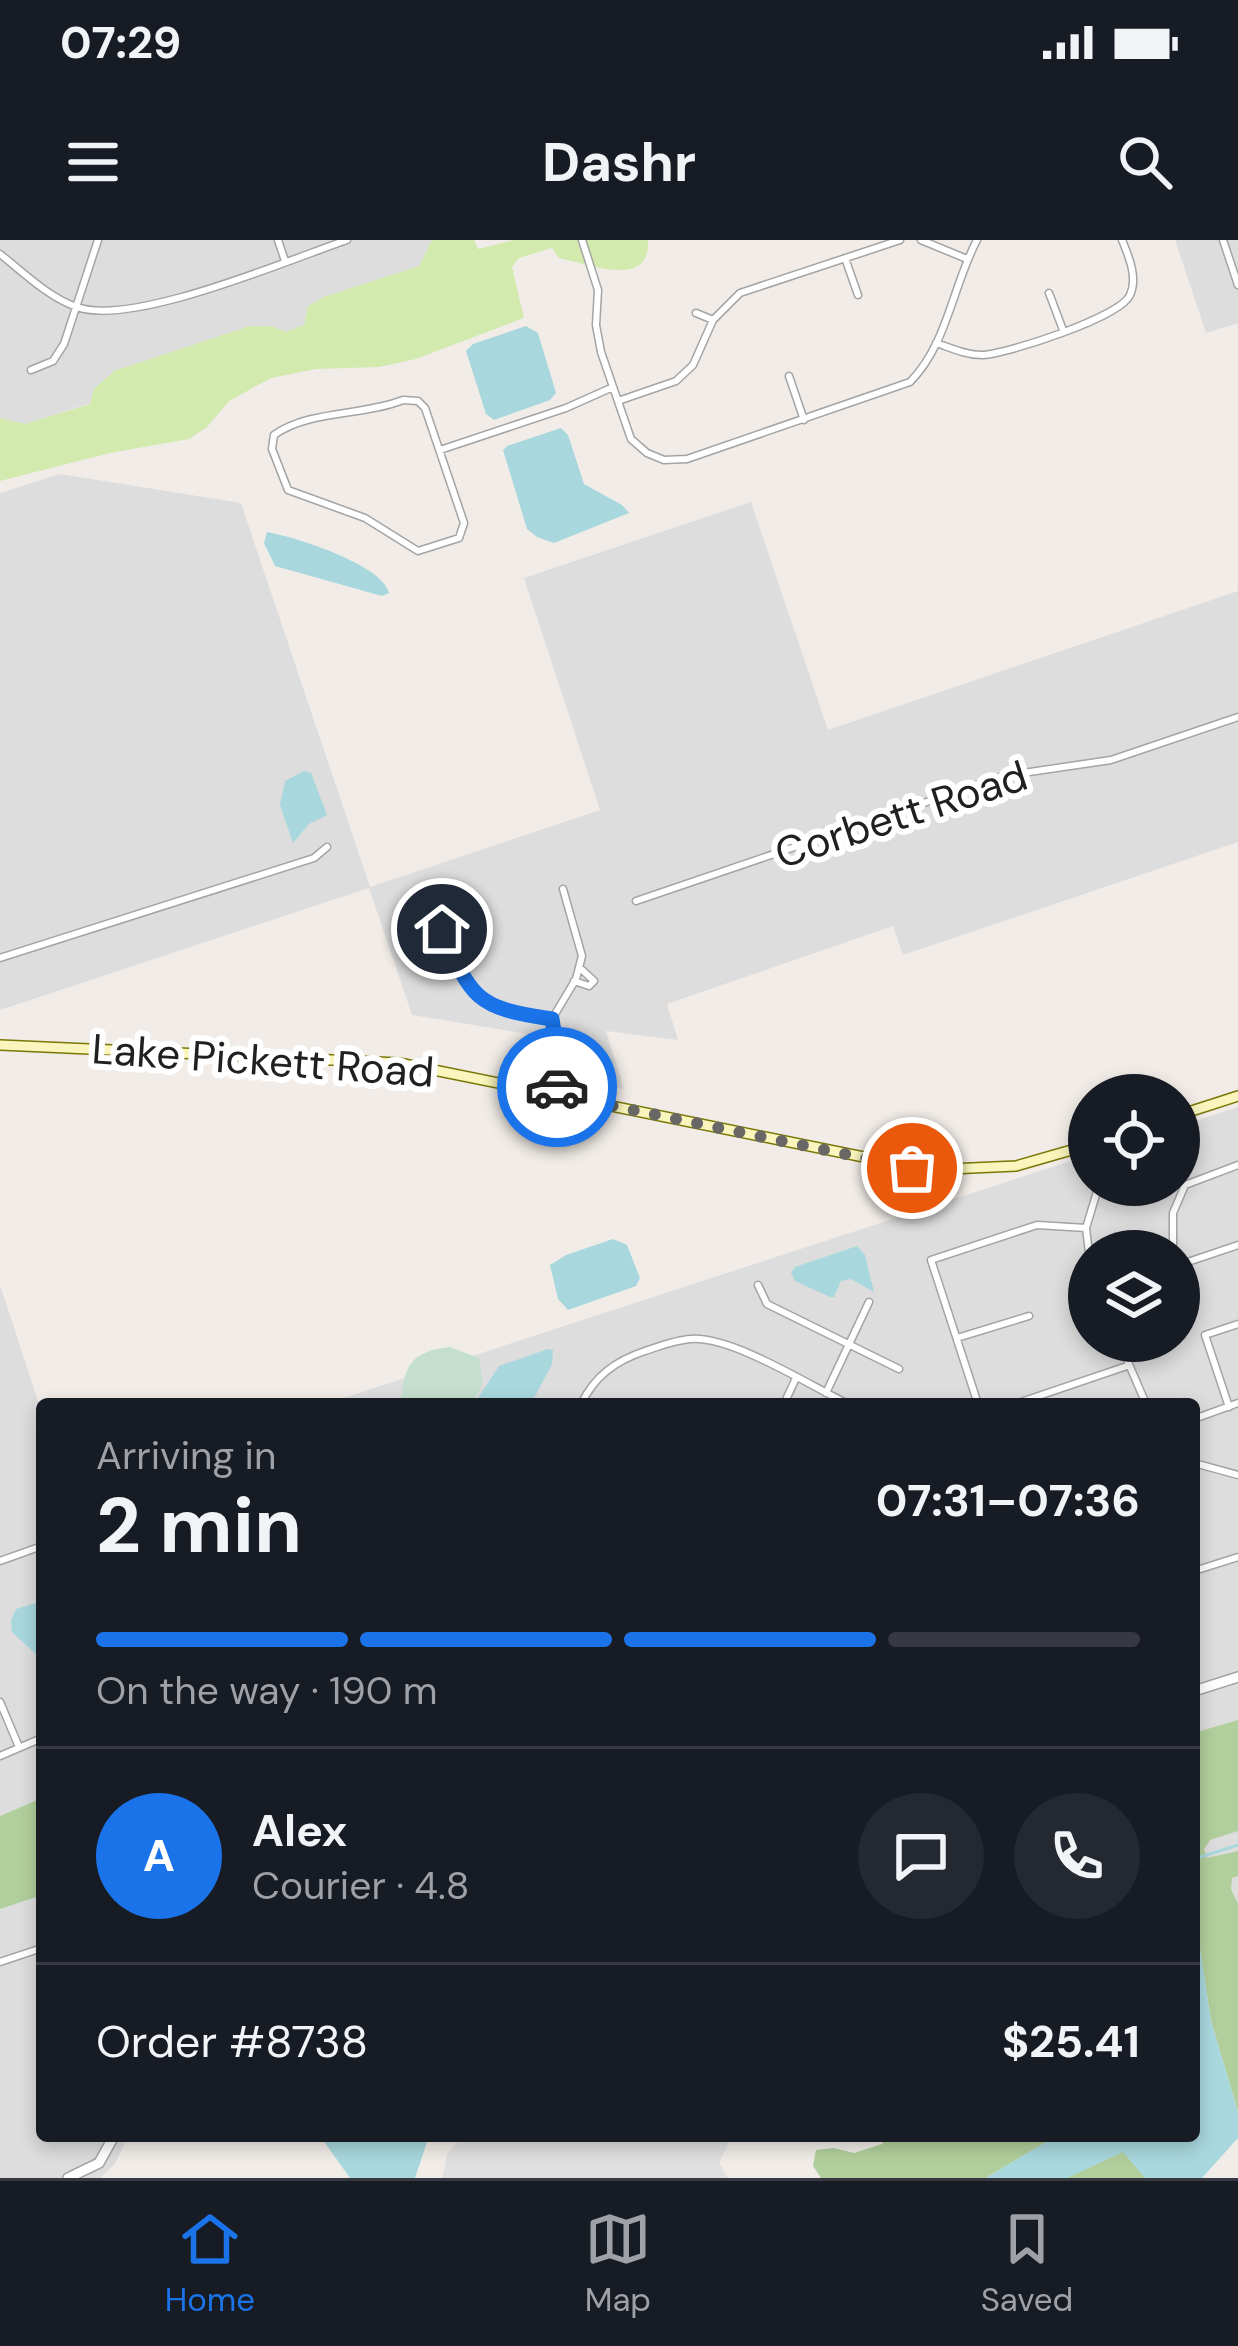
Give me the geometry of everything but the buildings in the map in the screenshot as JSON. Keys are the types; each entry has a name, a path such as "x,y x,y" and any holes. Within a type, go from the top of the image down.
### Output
{"main road":[{"name":"Lake Pickett Road","path":"0,1045 412,1064 928,1170 1016,1166 1068,1151"},
{"path":"1200,1108 1238,1096"}],"street":[{"path":"31,370 53,361 64,344 98,240"},
{"path":"278,240 285,261"},
{"path":"0,254 78,308 112,313 148,306 347,240"},
{"path":"582,240 598,290 596,326 631,439 664,460 687,459 910,382 936,343 977,240"},
{"path":"618,401 676,381 693,365 713,320 740,293 900,240"},
{"path":"921,240 967,259"},
{"path":"936,343 975,355 995,354 1124,306 1132,292 1133,273 1122,240"},
{"path":"1223,240 1238,285"},
{"path":"845,258 858,295"},
{"path":"1049,292 1063,330"},
{"path":"696,313 713,320"},
{"path":"789,376 804,420"},
{"path":"440,450 566,408 613,387"},
{"path":"409,399 424,408 440,450 464,531 455,540 418,551 365,518 294,494 283,483 271,442 278,431 292,425 370,412 409,399"},
{"name":"Corbett Road","path":"635,901 1003,776 1111,760 1238,716"},
{"path":"0,958 314,858 327,847"},
{"path":"556,1094 559,1062 552,1019 580,968 581,951 562,889"},
{"path":"442,929 460,974 475,994 494,1008 552,1019"},
{"path":"574,981 589,986 595,980 580,968"},
{"path":"1173,1230 1173,1213 1184,1185 1238,1165"},
{"path":"976,1398 931,1260 1037,1225 1086,1228 1093,1206"},
{"path":"1200,1258 1238,1245"},
{"path":"758,1285 767,1304 899,1369"},
{"path":"826,1393 869,1302"},
{"path":"957,1338 1029,1316"},
{"path":"1228,1407 1205,1335 1238,1324"},
{"path":"585,1398 603,1372 617,1363 690,1339 736,1348 836,1398"},
{"path":"1126,1362 1143,1398"},
{"path":"1033,1398 1127,1366"},
{"path":"787,1398 796,1379"},
{"path":"1053,1391 1056,1398"},
{"path":"1200,1417 1238,1403"},
{"path":"1200,1465 1238,1475"},
{"path":"0,1561 36,1548"},
{"path":"1200,1569 1238,1557"},
{"path":"1200,1689 1238,1677"},
{"path":"0,1702 20,1748"},
{"path":"0,1756 36,1741"},
{"path":"0,1962 36,1950"},
{"path":"68,2178 99,2163 111,2142"}],"shaded area":[{"path":"0,240 432,240 419,266 324,297 308,306 304,325 286,332 249,326 191,347 91,403 25,424 0,418"},
{"path":"1175,240 1238,240 1238,323 1206,333"},
{"path":"60,474 241,503 370,887 600,810 524,578 751,502 828,730 1238,591 1238,842 903,955 893,926 667,1004 678,1040 606,1031 624,1089 567,1079 565,1086 542,1082 546,1037 412,1015 369,888 0,1010 0,493"},
{"path":"1238,1107 1238,1988 1200,1884 1200,1398 343,1398 1068,1162 1068,1206 1200,1206 1200,1119"},
{"path":"0,1285 37,1398 36,2142 125,2142 115,2164 100,2178 0,2178"},
{"path":"457,2142 729,2142 719,2163 728,2178 442,2178 447,2155"}],"green space":[{"path":"432,240 474,240 478,249 514,240 648,240 640,265 629,269 559,258 552,248 519,258 512,267 524,318 416,359 271,378 229,401 207,427 189,439 0,481 0,418 25,424 90,404 94,389 114,371 250,326 286,332 304,325 308,306 324,297 419,266"},
{"path":"450,1347 479,1358 483,1384 475,1398 402,1398 411,1363 425,1353"},
{"path":"1238,1720 1238,1831 1210,1840 1204,1849 1207,1858 1238,1851 1238,1876 1232,1878 1231,1889 1238,1904 1238,2112 1211,2021 1200,1949 1200,1731"},
{"path":"36,1801 36,1897 0,1909 0,1816"},
{"path":"1046,2142 986,2178 821,2178 813,2166 816,2150 854,2153 882,2144"},
{"path":"1123,2151 1145,2178 1067,2178"}],"water":[{"path":"526,326 538,333 556,393 550,400 494,420 486,414 466,351 473,344"},
{"path":"561,428 568,435 584,484 629,513 554,543 527,529 503,450"},
{"path":"267,532 355,563 371,572 389,593 382,596 275,566 264,543"},
{"path":"304,771 311,773 327,815 309,824 293,843 280,805 285,781"},
{"path":"613,1239 627,1245 640,1278 636,1286 568,1310 558,1299 550,1265"},
{"path":"857,1246 865,1255 874,1292 851,1279 841,1281 830,1297 795,1281 791,1273 795,1267"},
{"path":"553,1350 552,1364 534,1398 478,1398 499,1366"},
{"path":"36,1603 36,1654 12,1632 16,1609"},
{"path":"1200,1949 1211,2021 1238,2112 1238,2138 1202,2178 1145,2178 1123,2152 1067,2178 986,2178 1046,2142 1200,2142"},
{"path":"324,2142 427,2142 415,2178 350,2178"}],"waterway":[{"path":"1200,1857 1238,1845"}],"way so far":[{"path":"557,1087 556,1094 912,1168"}],"route":[{"path":"442,929 460,974 475,994 494,1008 552,1019 559,1062 557,1087"}]}
